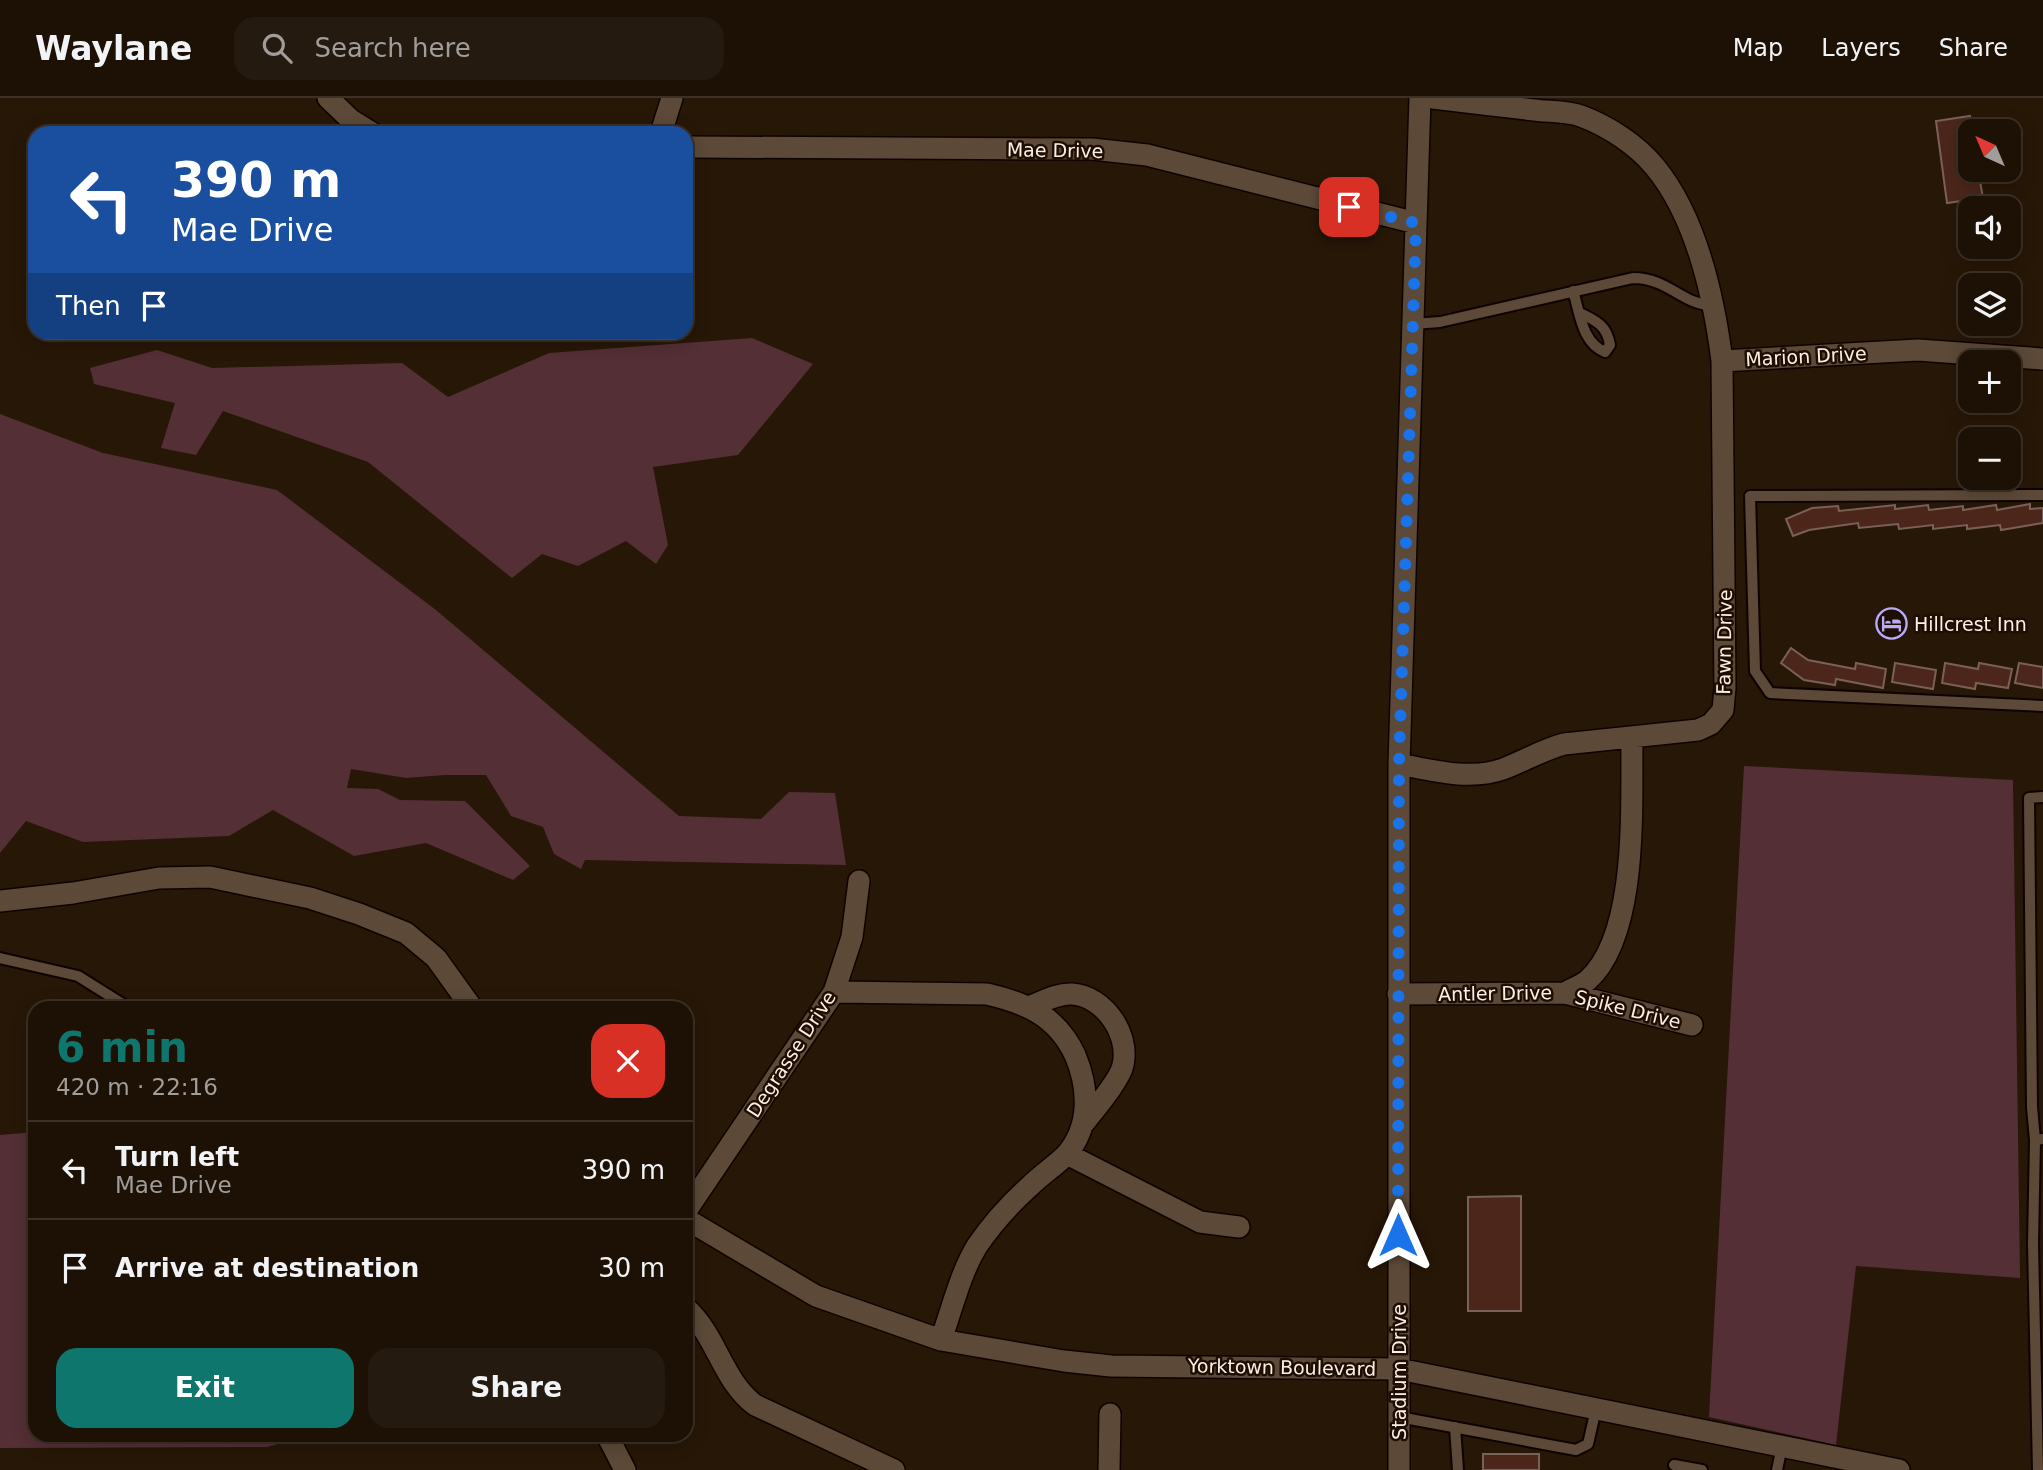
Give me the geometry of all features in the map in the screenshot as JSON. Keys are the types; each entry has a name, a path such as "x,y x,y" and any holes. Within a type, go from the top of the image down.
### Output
{"street":[{"path":"328,98 361,126"},
{"path":"663,126 672,98"},
{"name":"Stadium Drive","path":"1399,1470 1399,764 1420,98"},
{"name":"Marion Drive","path":"1433,98 1578,115 1597,123 1630,144 1656,167 1678,204 1699,256 1714,305 1722,361 1918,350 2043,359"},
{"name":"Mae Drive","path":"693,147 1079,149 1129,152 1416,223"},
{"name":"Fawn Drive","path":"1399,764 1468,774 1500,770 1564,744 1698,730 1710,724 1723,710 1726,652 1722,361"},
{"name":"Antler Drive","path":"1398,994 1565,993 1588,980 1615,940 1630,865 1632,738"},
{"path":"0,901 73,893 159,878 209,877 310,898 406,933 436,958 467,1001"},
{"name":"Degrasse Drive","path":"693,1201 834,992 852,937 859,881"},
{"path":"834,992 987,995 1031,1006 1049,1021 1071,1047 1084,1075 1086,1102 1082,1125"},
{"name":"Spike Drive","path":"1565,993 1692,1025"},
{"path":"941,1340 976,1247 999,1217 1067,1154 1082,1125 1110,1089 1123,1065 1122,1037 1112,1017 1099,1005 1086,997 1070,994 1056,996 1031,1006"},
{"path":"1067,1154 1200,1222 1239,1227"},
{"name":"Yorktown Boulevard","path":"693,1223 816,1296 941,1340 1111,1366 1399,1369 1899,1470"},
{"path":"693,1314 712,1338 732,1381 742,1395 755,1405 894,1470"},
{"path":"1109,1470 1110,1414"},
{"path":"611,1442 625,1470"}],"lane":[{"path":"1413,324 1440,322 1633,278 1648,278 1703,306 1714,305"},
{"path":"1573,291 1580,313"},
{"path":"2043,495 1750,496 1755,671 1770,693 2043,706"},
{"path":"2038,1470 2033,1244 2039,1140 2032,1107 2029,798 2043,797"},
{"path":"0,958 78,976 118,1001"},
{"path":"1399,1417 1576,1450 1588,1444 1596,1409"},
{"path":"1455,1427 1458,1470"},
{"path":"1777,1470 1782,1446"},
{"path":"1674,1465 1702,1470"}],"shaded area":[{"path":"752,338 813,364 738,455 653,467 668,545 656,564 626,541 578,566 542,554 512,578 368,462 223,411 196,455 161,448 175,403 94,384 90,368 157,350 212,368 402,363 448,397 549,353"},
{"path":"0,414 103,453 277,490 436,610 679,816 761,819 789,792 835,793 846,865 585,860 581,869 554,854 543,827 511,816 486,775 406,778 351,769 347,788 378,789 400,800 465,801 530,866 513,880 426,843 354,856 273,810 229,836 83,842 26,821 0,853"},
{"path":"1744,766 2013,780 2020,1278 1856,1266 1836,1445 1709,1417"},
{"path":"28,1133 28,1442 284,1442 267,1447 0,1448 0,1135"}],"building":[{"path":"1970,116 1970,119 1958,119 1958,182 1980,182 1983,196 1958,196 1958,201 1947,203 1936,121"},
{"path":"2030,504 2030,509 2043,508 2043,523 2001,530 2000,525 1967,529 1967,525 1933,529 1933,525 1899,529 1898,524 1859,528 1858,523 1809,530 1793,536 1786,519 1812,508 1838,506 1839,511 1895,505 1895,509 1928,505 1929,510 1963,506 1963,510 1996,505 1997,510"},
{"path":"1791,648 1808,660 1855,669 1856,663 1886,669 1883,688 1836,679 1835,685 1804,680 1781,663"},
{"path":"1895,663 1936,670 1933,689 1892,682"},
{"path":"1945,663 1978,669 1979,663 2012,669 2008,688 1976,683 1975,689 1942,683"},
{"path":"2019,663 2043,667 2043,688 2015,683"},
{"path":"1521,1196 1521,1311 1468,1311 1468,1197"},
{"path":"1483,1454 1539,1454 1539,1470 1483,1470"}],"place":[{"name":"Hillcrest Inn","path":"1891,624"}],"route":[{"path":"1349,207 1416,223 1399,764 1398,1235"}]}
